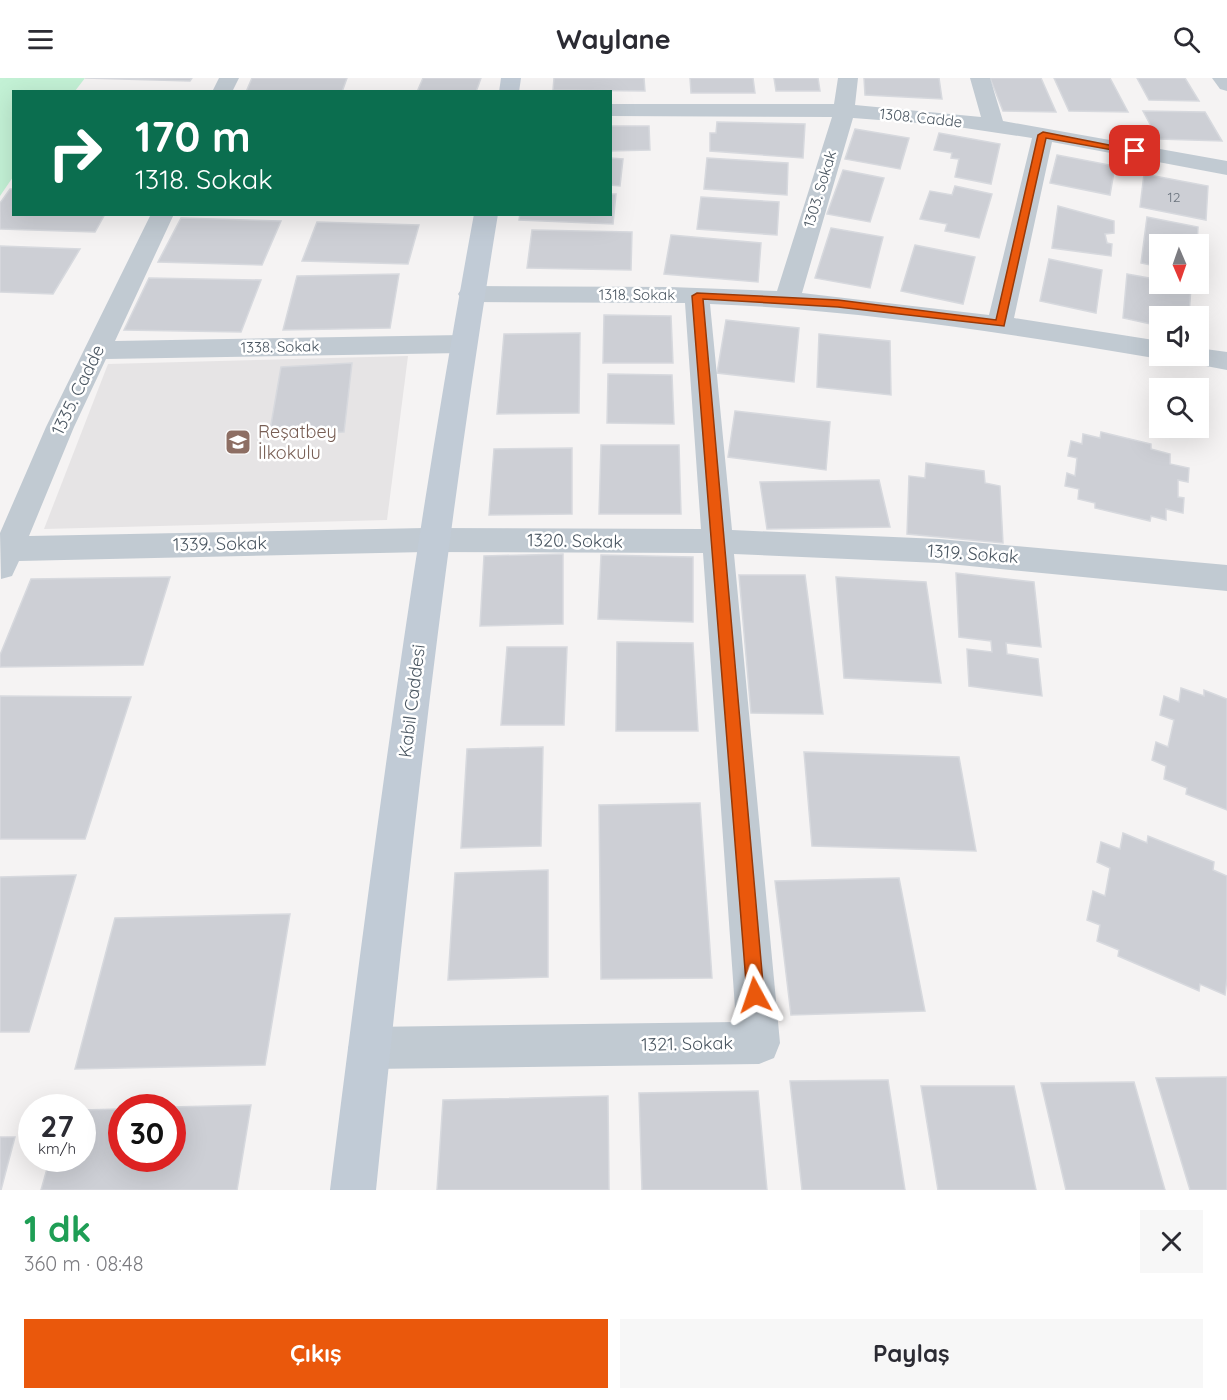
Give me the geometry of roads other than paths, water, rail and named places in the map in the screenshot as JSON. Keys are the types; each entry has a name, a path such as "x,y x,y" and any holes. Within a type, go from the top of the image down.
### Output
{"main road":[{"name":"Kabil Caddesi","path":"353,1190 433,540 462,344 486,216"}],"street":[{"name":"1303. Sokak","path":"787,300 844,111 848,78"},
{"path":"980,78 994,127"},
{"path":"1222,78 1227,85"},
{"name":"1308. Cadde","path":"612,110 784,109 921,116 1227,168"},
{"path":"1000,324 1043,135"},
{"name":"1335. Cadde","path":"4,559 60,427 162,216"},
{"name":"1318. Sokak","path":"471,294 697,296 787,300 903,310 1149,348"},
{"name":"1321. Sokak","path":"369,1048 759,1043 697,296"},
{"name":"1338. Sokak","path":"97,350 462,344"},
{"path":"1209,358 1227,361"},
{"name":"1320. Sokak","path":"433,540 718,543"},
{"name":"1339. Sokak","path":"4,559 433,540"},
{"name":"1319. Sokak","path":"718,543 895,548 1074,562 1227,578"}],"place":[{"name":"Reşatbey İlkokulu","path":"238,442"}]}
